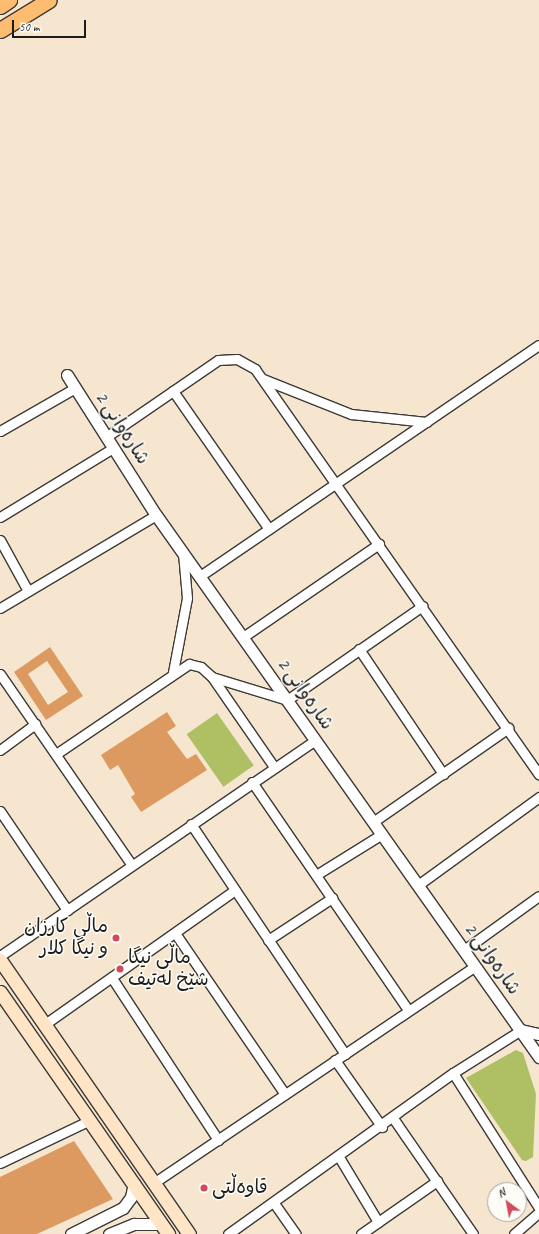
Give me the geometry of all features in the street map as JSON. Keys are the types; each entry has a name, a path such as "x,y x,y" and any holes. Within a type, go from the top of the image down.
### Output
{"highway":[{"path":"0,6 9,0"},
{"path":"0,30 49,0"}],"main road":[{"path":"0,960 155,1182 189,1234"},
{"path":"3,995 14,998 20,988"},
{"path":"3,995 165,1229"},
{"path":"26,1028 30,1019 43,1021"}],"street":[{"path":"200,576 539,345"},
{"path":"106,437 218,360 237,359 255,369 539,774"},
{"name":"شارەوانی 2","path":"67,375 156,515 539,1057"},
{"path":"262,378 351,414 427,422"},
{"path":"0,431 74,388"},
{"path":"173,391 269,529"},
{"path":"0,517 114,448"},
{"path":"0,608 156,515"},
{"path":"0,540 28,591"},
{"path":"243,637 379,544"},
{"path":"173,672 187,598 183,553"},
{"path":"212,677 287,700 422,606"},
{"path":"359,650 443,774"},
{"path":"56,754 173,672 189,664 201,667 212,677 274,767"},
{"path":"0,674 132,865"},
{"path":"0,750 35,724"},
{"path":"373,822 508,728"},
{"path":"0,956 315,740"},
{"path":"252,782 408,1010"},
{"path":"418,885 539,798"},
{"path":"0,812 67,910"},
{"path":"191,824 345,1054"},
{"path":"316,876 382,834"},
{"path":"43,1021 112,978 235,890"},
{"path":"464,950 539,896"},
{"path":"268,940 332,898"},
{"path":"175,933 286,1094"},
{"path":"155,1182 475,966"},
{"path":"112,978 218,1140"},
{"path":"228,1234 382,1127 453,1074 521,1030 539,1034"},
{"path":"335,1060 382,1127"},
{"path":"453,1074 539,1208"},
{"path":"393,1118 473,1234"},
{"path":"0,1163 90,1120"},
{"path":"339,1157 378,1222"},
{"path":"361,1234 437,1181"},
{"path":"71,1234 117,1212 131,1197 134,1183"},
{"path":"274,1203 296,1234"},
{"path":"117,1212 125,1226"},
{"path":"514,1234 539,1212"},
{"path":"109,1234 125,1226 165,1229"}],"green space":[{"path":"217,713 254,765 223,787 187,734"},
{"path":"516,1050 523,1053 536,1094 533,1157 526,1161 522,1160 466,1078"}],"building":[{"path":"50,647 83,696 46,720 14,672","holes":["47,661 68,692 48,705 28,674"]},
{"path":"167,712 176,726 167,732 187,759 196,754 207,770 141,812 131,797 135,794 118,765 110,770 101,755"},
{"path":"74,1141 113,1199 37,1234 0,1234 0,1177"}],"place":[{"name":"ماڵی کارزان و نیگا کلار","path":"116,938"},
{"name":"ماڵی نیگا شێخ لەتیف","path":"120,969"},
{"name":"قاوەڵتی","path":"204,1188"}]}
